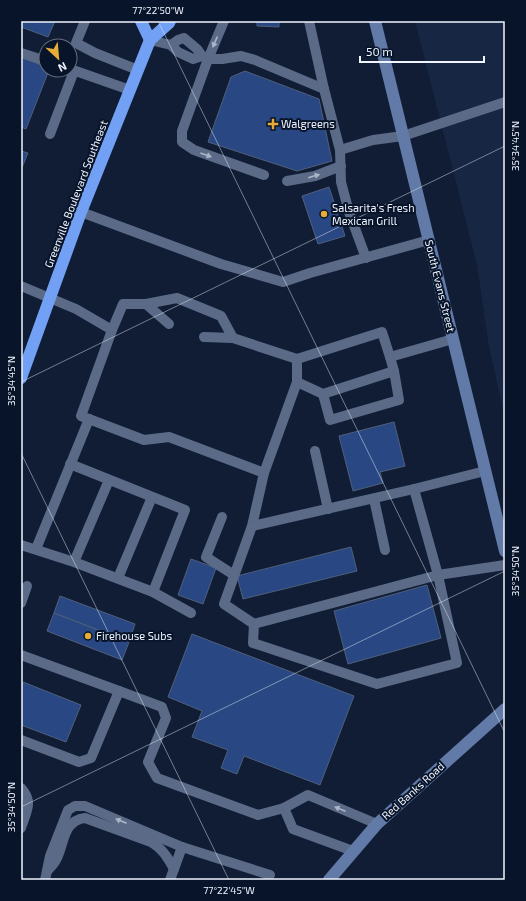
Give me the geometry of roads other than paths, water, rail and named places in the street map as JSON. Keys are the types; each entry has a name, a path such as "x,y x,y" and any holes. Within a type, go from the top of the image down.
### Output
{"highway":[{"path":"141,21 150,40 170,21"},
{"name":"Greenville Boulevard Southeast","path":"21,378 81,212 150,40"}],"main road":[{"name":"South Evans Street","path":"375,21 505,550"},
{"name":"Red Banks Road","path":"329,880 377,824 505,709"}],"lane":[{"path":"85,21 76,42 95,53 138,70"},
{"path":"309,21 324,89 340,150 341,182 348,212 366,258"},
{"path":"224,23 205,58 182,131 182,142 194,150 264,175"},
{"path":"150,40 171,44 178,52 193,59 222,59 242,56 324,89"},
{"path":"21,53 38,58"},
{"path":"78,72 130,90"},
{"path":"50,134 69,78"},
{"path":"340,150 372,140 403,136 505,102"},
{"path":"287,182 315,176 341,166"},
{"path":"81,212 221,264 283,282 429,240"},
{"path":"21,286 76,309 112,330"},
{"path":"233,338 221,316 177,298 146,304 123,304 81,416 144,440 169,437 264,473"},
{"path":"146,304 169,324"},
{"path":"204,337 233,338 297,360 382,332 394,371 399,400 330,420 323,394"},
{"path":"390,357 453,338"},
{"path":"297,360 297,382 264,473 252,526 224,604 254,624 438,575 505,565"},
{"path":"297,382 323,394 394,371"},
{"path":"36,549 89,419"},
{"path":"315,451 328,509"},
{"path":"70,464 152,498 186,510 153,592"},
{"path":"252,526 374,499 486,471"},
{"path":"74,562 109,480"},
{"path":"254,624 253,643 376,684 457,663 438,575 414,489"},
{"path":"118,578 152,498"},
{"path":"374,499 385,550"},
{"path":"222,516 206,557 234,575"},
{"path":"21,545 118,578 153,592 191,613"},
{"path":"21,603 27,586"},
{"path":"21,655 162,707 166,718 148,762 157,778 258,815 284,808 308,795 377,824"},
{"path":"21,740 79,762 91,758 119,691"},
{"path":"21,788 27,794 29,804 21,828"},
{"path":"46,876 50,856 68,810 75,806 85,806 182,847 270,875"},
{"path":"284,808 293,829 353,852"},
{"path":"46,876 56,860 65,835 72,823 77,819 85,818 159,846 166,854 174,868"},
{"path":"170,880 182,847"}],"place":[{"name":"Walgreens","path":"273,124"},
{"name":"Salsarita's Fresh Mexican Grill","path":"324,214"},
{"name":"Firehouse Subs","path":"88,636"}]}
